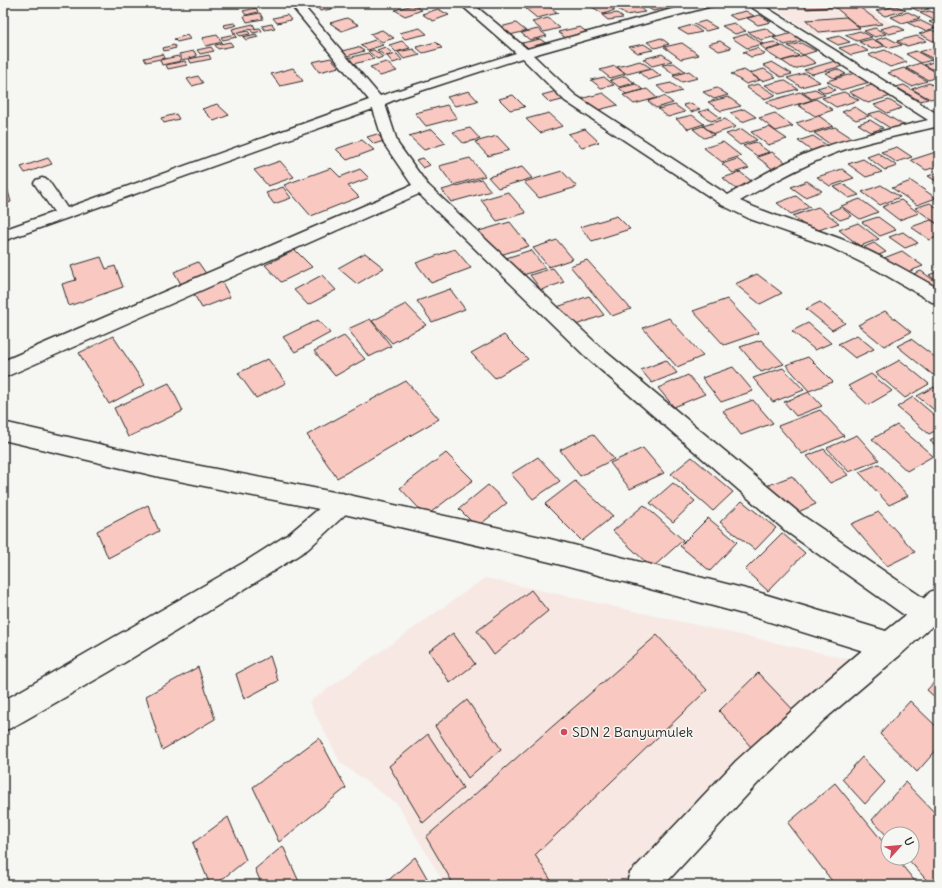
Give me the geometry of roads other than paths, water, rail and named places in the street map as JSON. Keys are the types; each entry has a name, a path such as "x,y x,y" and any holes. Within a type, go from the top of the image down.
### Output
{"street":[{"path":"295,3 378,102 391,144 421,187 593,352 795,524 932,608 815,709 747,772 642,885"},
{"path":"465,3 570,98 728,202 756,215 836,243 884,266 939,297"},
{"path":"3,236 247,150 402,93 521,55 663,14 712,3"},
{"path":"751,3 939,122"},
{"path":"728,202 766,179 825,152 877,137 939,122"},
{"path":"42,183 63,214"},
{"path":"3,370 421,187"},
{"path":"3,432 218,480 342,503 570,556 707,590 795,614 889,646"},
{"path":"3,717 252,571 299,541 342,503"}],"place":[{"name":"SDN 2 Banyumulek","path":"564,732"}]}
